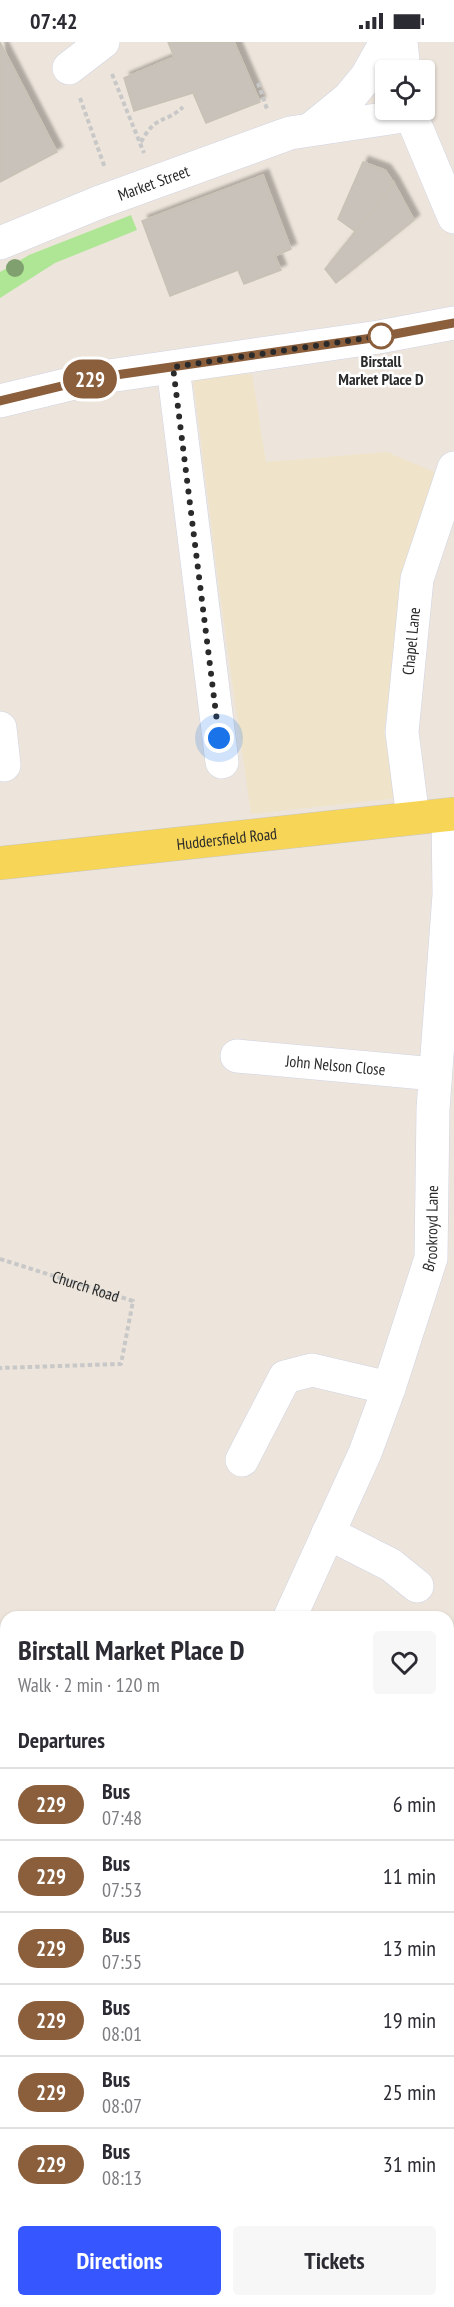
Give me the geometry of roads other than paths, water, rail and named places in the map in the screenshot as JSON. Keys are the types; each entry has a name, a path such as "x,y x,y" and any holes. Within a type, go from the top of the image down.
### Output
{"main road":[{"name":"Huddersfield Road","path":"0,862 451,814"}],"street":[{"name":"Market Street","path":"310,130 349,98 368,76 386,42"},
{"path":"401,42 403,60"},
{"path":"69,68 101,44"},
{"name":"Market Street","path":"0,243 115,197 290,133 375,118"},
{"path":"412,120 454,217"},
{"path":"0,401 95,378 454,324"},
{"path":"173,367 222,762"},
{"name":"Chapel Lane","path":"413,818 402,732 417,579 454,468"},
{"path":"0,728 4,765"},
{"name":"Brookroyd Lane","path":"293,1611 364,1453 443,1256 432,1119 449,895 451,814"},
{"name":"John Nelson Close","path":"237,1056 435,1074"},
{"path":"242,1460 285,1377 312,1370 389,1388"},
{"path":"327,1533 391,1564 417,1586"}],"place":[{"name":"Birstall Market Place D","path":"381,336"}]}
